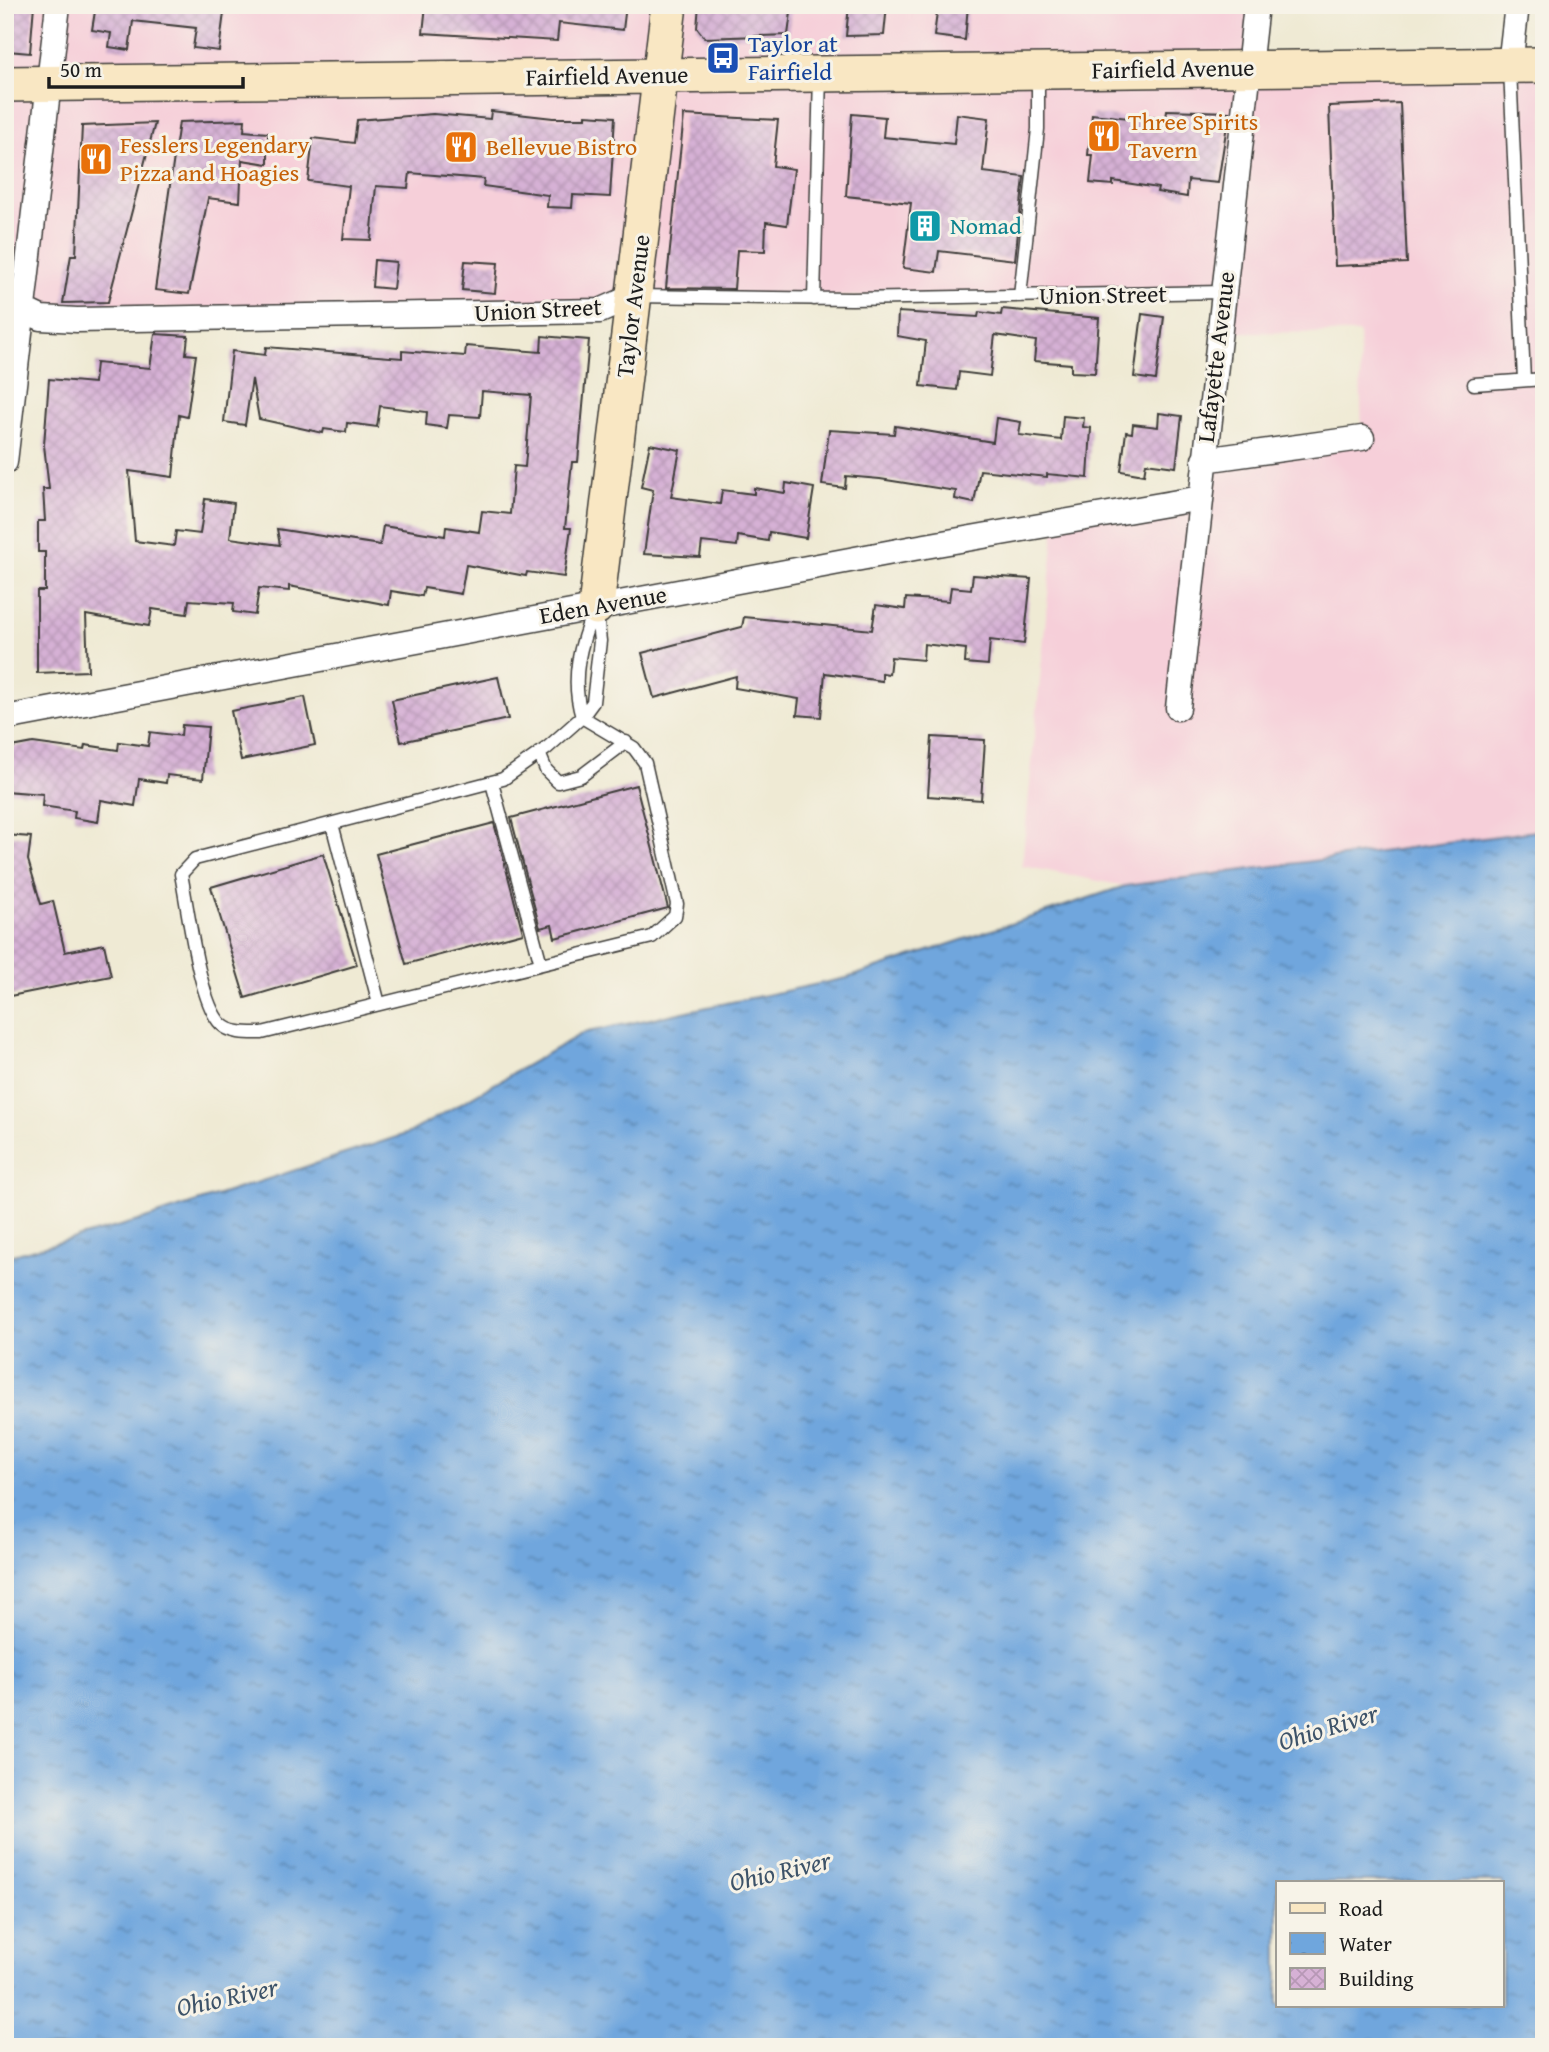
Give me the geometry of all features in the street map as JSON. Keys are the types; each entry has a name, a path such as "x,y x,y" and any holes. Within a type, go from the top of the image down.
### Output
{"main road":[{"name":"Taylor Avenue","path":"596,607 669,5"},
{"name":"Fairfield Avenue","path":"5,84 1527,65"}],"street":[{"path":"5,462 13,308 49,83 58,5"},
{"name":"Lafayette Avenue","path":"1178,708 1256,5"},
{"path":"1517,5 1527,65"},
{"name":"Union Street","path":"13,308 41,318 76,320 600,312 634,296"},
{"path":"1204,460 1362,438"},
{"name":"Eden Avenue","path":"5,718 596,607 1201,498"}],"lane":[{"path":"1524,380 1527,65"},
{"path":"1020,296 1038,129 1038,71"},
{"path":"814,299 820,74"},
{"name":"Union Street","path":"634,296 814,299 1223,292"},
{"path":"1474,384 1544,380"},
{"path":"596,607 579,645 575,695 582,717 626,742 645,762 677,904 675,916 652,937 262,1033 240,1032 222,1025 207,1004 181,874 195,859 503,779 582,717 593,702 600,641 596,607"},
{"path":"539,753 546,770 558,782 582,776 626,742"},
{"path":"492,783 541,964"},
{"path":"332,824 379,1004"}],"shaded area":[{"path":"5,5 1256,5 1249,68 1544,65 1544,830 1125,886 1022,866 1055,523 1201,498 1204,460 1362,438 1359,333 1218,332 1223,293 669,298 600,311 5,307"}],"water":[{"name":"Ohio River","path":"1544,830 1544,2047 5,2047 5,1257 142,1220 409,1133 583,1033 847,978 1125,886"}],"building":[{"path":"12,5 34,5 30,53 8,51"},
{"path":"96,5 225,5 219,51 193,48 196,28 133,21 129,50 109,47 111,33 92,30"},
{"path":"426,5 626,5 623,30 559,23 557,41 423,33"},
{"path":"699,5 792,5 788,35 705,38 697,28"},
{"path":"849,5 887,5 884,35 846,36"},
{"path":"938,5 968,5 965,40 934,36"},
{"path":"1400,103 1407,263 1335,266 1329,106"},
{"path":"1167,110 1229,112 1218,183 1188,180 1187,197 1157,192 1158,188 1113,181 1113,185 1090,183 1093,155 1088,155 1092,114 1138,119 1139,114 1166,119"},
{"path":"491,111 553,118 586,118 586,115 615,117 610,197 573,195 572,208 547,207 548,195 483,186 484,179 410,173 408,188 376,186 371,240 343,239 349,186 308,181 313,138 354,143 357,120 433,114 490,119"},
{"path":"852,114 885,117 883,137 954,144 957,114 989,118 983,172 1024,177 1015,260 939,251 936,272 903,268 911,203 846,196"},
{"path":"684,115 778,120 773,166 794,169 787,225 766,222 765,251 737,250 734,289 666,288"},
{"path":"245,120 244,131 268,133 268,164 242,160 240,202 208,198 189,294 155,290 179,122"},
{"path":"155,123 108,302 63,303 71,255 76,255 82,126"},
{"path":"374,260 396,262 393,289 372,287"},
{"path":"465,261 498,263 495,293 462,290"},
{"path":"1002,309 1099,318 1095,373 1071,372 1071,364 1034,361 1036,341 995,335 990,376 959,372 957,390 921,386 926,341 897,336 898,312 978,317 979,312 1001,315"},
{"path":"1142,314 1164,317 1156,380 1134,377"},
{"path":"155,334 188,336 186,354 196,355 187,417 179,415 173,477 129,471 135,541 174,546 176,531 200,534 205,499 234,503 230,538 280,545 277,529 380,545 383,526 445,536 446,527 479,532 482,511 510,514 514,466 525,467 531,395 482,391 480,417 449,415 447,428 426,425 427,412 380,406 377,427 347,423 346,432 324,429 323,433 259,419 252,379 245,425 224,422 232,351 265,355 266,347 402,358 402,351 465,356 466,346 541,352 542,336 589,340 578,462 572,462 565,528 571,528 564,577 527,572 526,576 466,565 461,594 424,588 422,596 391,591 389,605 289,586 289,591 259,588 255,615 233,612 234,603 189,600 187,614 152,609 149,626 86,615 88,671 37,673 37,591 45,591 45,552 38,552 38,521 45,521 43,489 49,489 44,445 49,379 94,383 96,363 150,368"},
{"path":"1159,413 1182,416 1176,467 1146,463 1144,475 1121,471 1126,432 1132,433 1133,424 1158,427"},
{"path":"1063,416 1084,418 1083,427 1091,428 1088,478 980,470 974,503 955,499 956,491 880,479 846,476 845,488 822,485 829,430 894,434 895,426 993,442 996,418 1021,422 1019,435 1061,440"},
{"path":"650,444 680,450 671,497 720,504 722,490 754,494 754,488 785,493 786,483 814,488 806,538 769,532 768,541 738,536 737,546 702,542 700,557 644,554 653,490 641,487"},
{"path":"973,575 1031,579 1024,644 990,640 988,665 965,663 966,649 924,644 923,660 891,657 889,674 882,673 882,681 825,673 821,717 797,715 799,699 735,688 736,676 654,698 642,653 742,627 744,617 872,630 876,605 905,609 906,598 949,601 951,587 971,589"},
{"path":"498,677 508,719 401,742 392,700"},
{"path":"305,697 315,745 241,760 231,711"},
{"path":"182,725 208,727 203,779 167,775 166,783 139,779 135,806 101,800 98,822 74,818 75,811 42,806 43,794 5,791 6,748 33,743 84,750 85,745 118,750 119,742 148,746 150,732 181,736"},
{"path":"932,737 985,740 981,800 928,796"},
{"path":"636,785 668,908 555,938 552,925 540,928 511,818"},
{"path":"494,823 523,933 406,964 376,854"},
{"path":"5,835 31,837 28,860 41,904 53,901 65,952 104,944 111,976 5,997"},
{"path":"323,854 357,965 245,998 211,887"}],"place":[{"name":"Taylor at Fairfield","path":"723,58"},
{"name":"Three Spirits Tavern","path":"1104,136"},
{"name":"Bellevue Bistro","path":"461,147"},
{"name":"Fesslers Legendary Pizza and Hoagies","path":"96,159"},
{"name":"Nomad","path":"925,226"}]}
